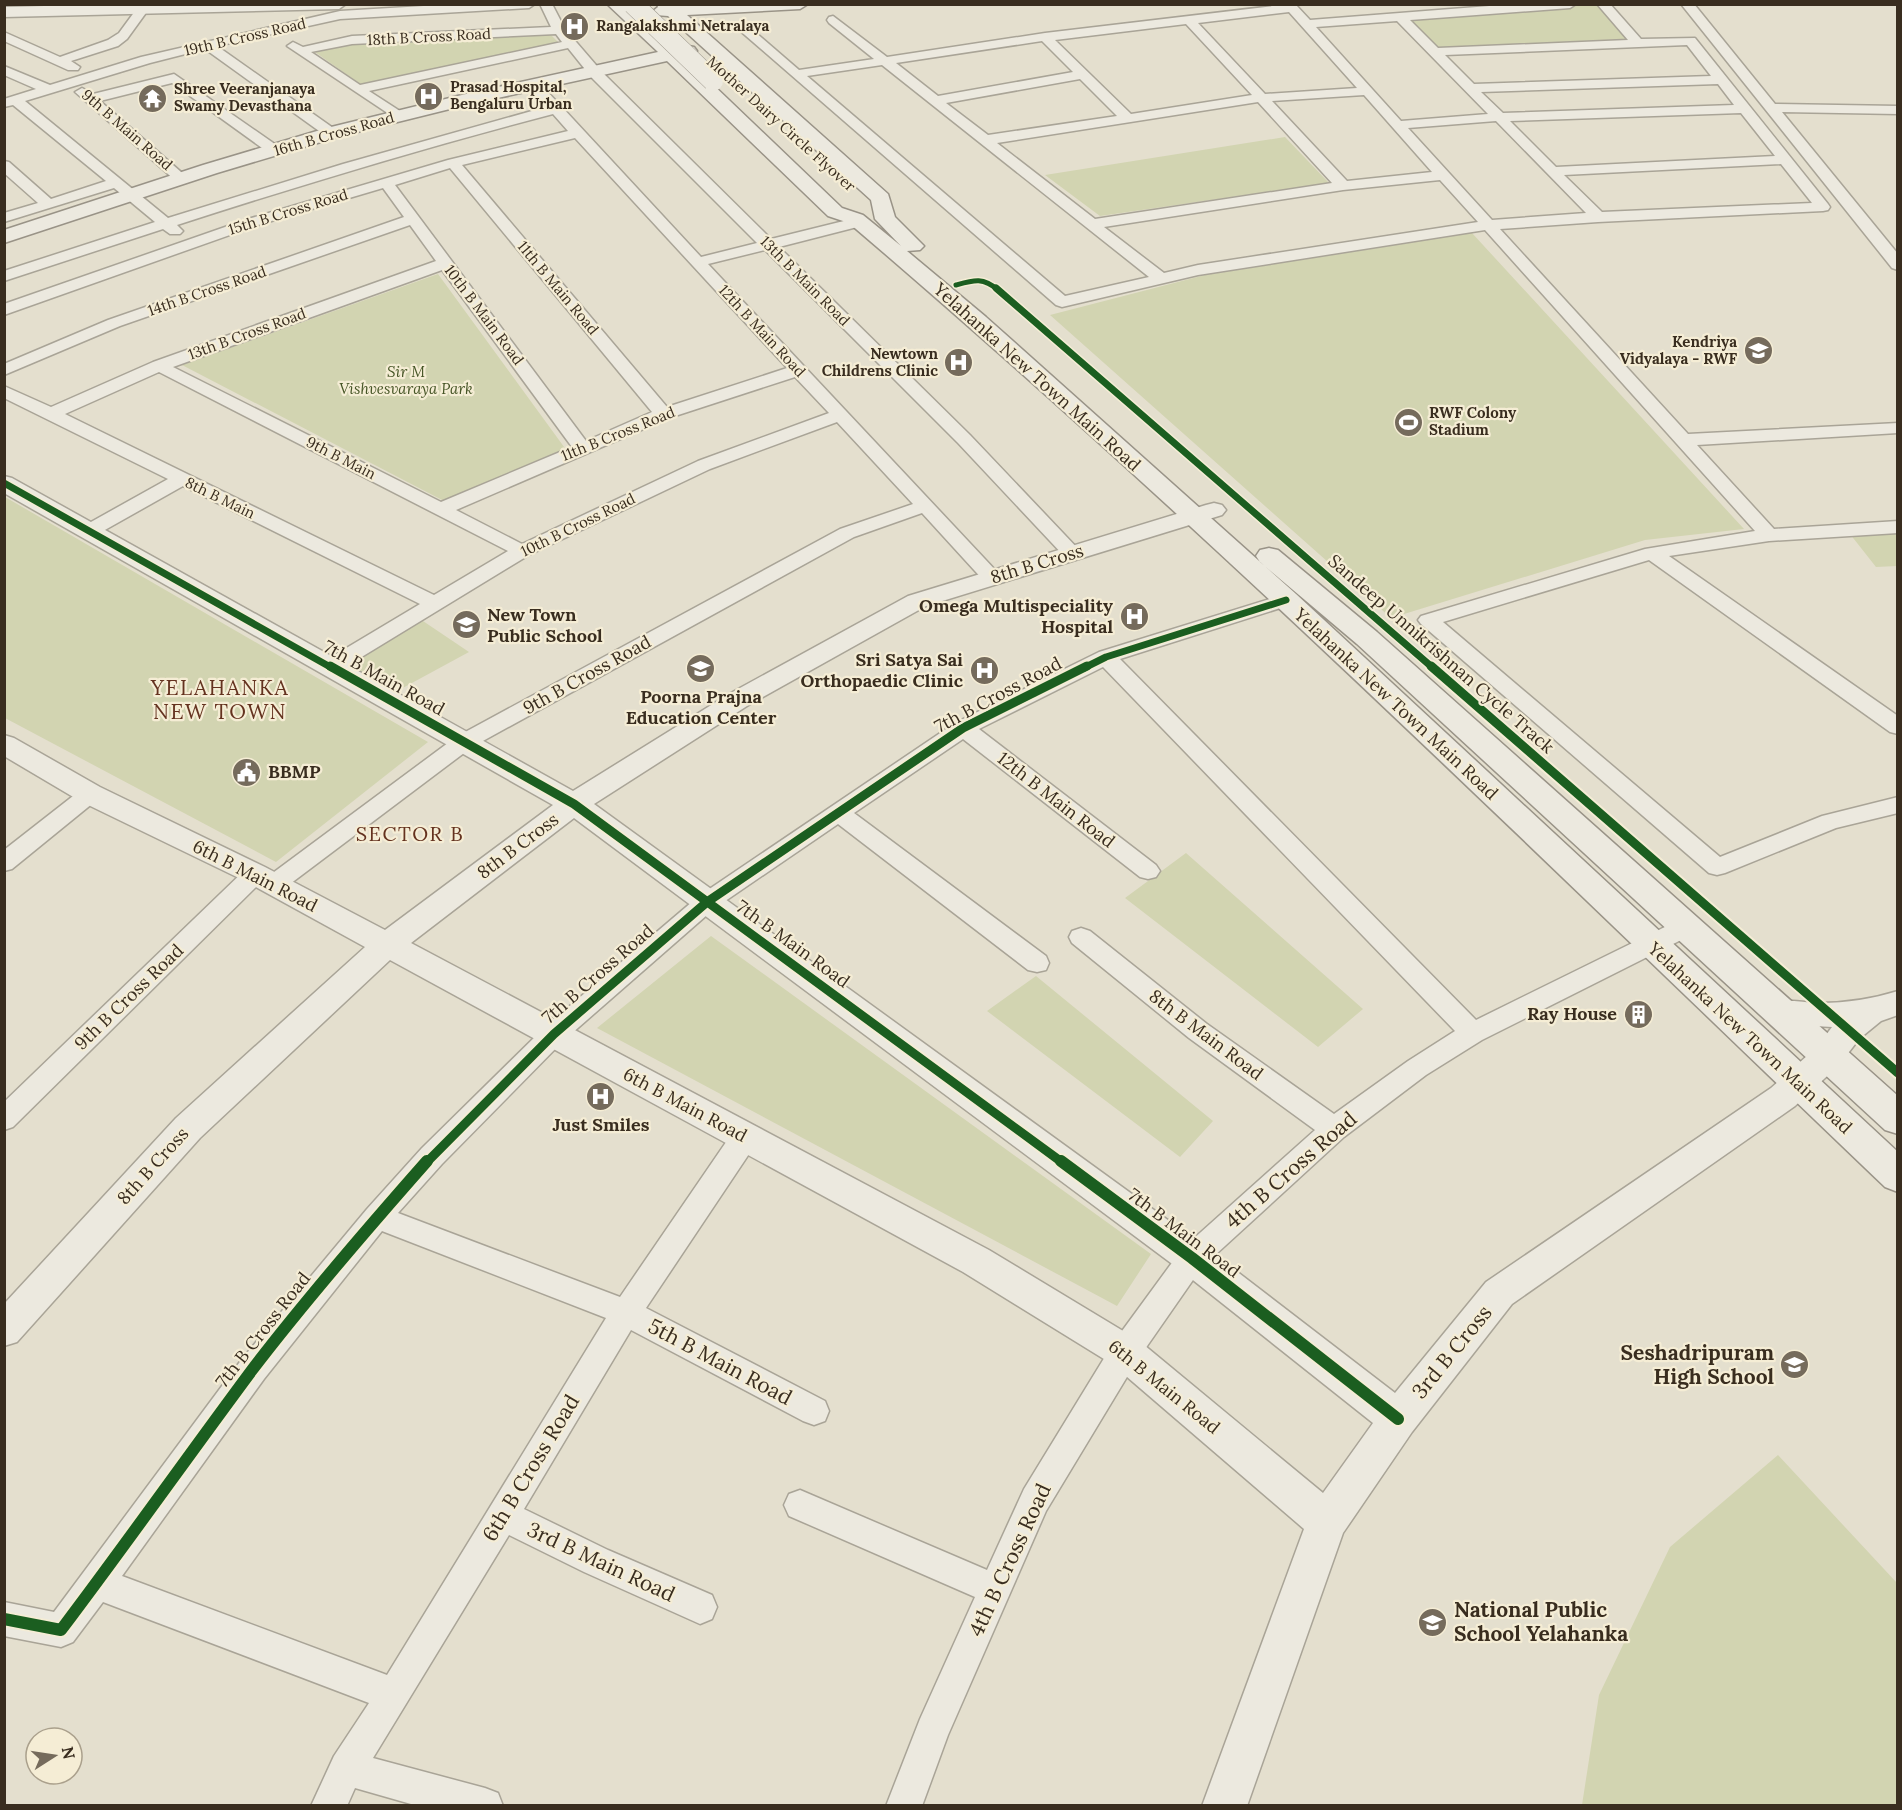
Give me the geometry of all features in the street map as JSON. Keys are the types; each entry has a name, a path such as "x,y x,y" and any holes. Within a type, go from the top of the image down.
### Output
{"main road":[{"path":"615,4 631,11 668,7 800,4"},
{"name":"Mother Dairy Circle Flyover","path":"650,4 722,80 867,220"},
{"name":"Yelahanka New Town Main Road","path":"668,7 881,198 867,220"},
{"name":"Yelahanka New Town Main Road","path":"631,11 670,55 835,212 867,220 956,285 1203,514 1286,600 1898,1176"},
{"name":"Mother Dairy Circle Flyover","path":"631,11 722,80 867,220"},
{"name":"16th B Cross Road","path":"4,237 123,189 182,179 332,133 398,116 714,46"},
{"name":"Yelahanka New Town Main Road","path":"1203,514 1367,638 1898,1119"}],"street":[{"path":"11,9 339,4"},
{"name":"19th B Cross Road","path":"9,101 92,75 207,45 340,15 389,8 529,4"},
{"name":"13th B Main Road","path":"546,4 559,30 594,72 680,160 964,439 1072,553"},
{"path":"1307,24 1570,4"},
{"path":"1603,4 1638,44"},
{"path":"1687,4 1898,264"},
{"path":"60,61 113,43 151,8"},
{"path":"796,74 1045,37 1292,8 1769,535"},
{"path":"1399,16 1598,217"},
{"path":"833,20 1161,279"},
{"path":"1189,20 1342,186"},
{"path":"744,29 1062,302 1198,270 1488,225 1598,217 1823,207 1690,41 1435,52"},
{"path":"269,30 398,116"},
{"name":"18th B Cross Road","path":"300,51 352,40 559,30"},
{"path":"4,36 92,75"},
{"path":"1045,37 1127,118"},
{"path":"358,89 569,44"},
{"path":"207,45 332,133"},
{"path":"14,55 33,48"},
{"path":"4,69 48,89"},
{"path":"935,100 1083,75"},
{"path":"91,99 174,78 274,150"},
{"path":"1471,88 1721,80"},
{"name":"9th B Main Road","path":"72,82 182,179"},
{"name":"12th B Main Road","path":"533,85 992,578"},
{"path":"986,140 1261,98 1367,91"},
{"path":"9,101 191,244"},
{"path":"1770,108 1898,111"},
{"path":"4,276 165,223 434,140 556,109"},
{"path":"1398,125 1499,117 1744,109"},
{"name":"15th B Cross Road","path":"4,310 253,222 453,163 578,133"},
{"path":"1553,171 1785,160"},
{"name":"11th B Main Road","path":"453,163 663,414"},
{"path":"4,165 47,203"},
{"path":"1092,224 1342,186 1443,175"},
{"path":"4,186 22,180"},
{"name":"10th B Main Road","path":"386,183 582,448"},
{"path":"4,218 47,203 123,189"},
{"name":"14th B Cross Road","path":"4,370 114,323 413,219"},
{"path":"698,262 867,220"},
{"name":"13th B Cross Road","path":"51,414 159,366 446,263"},
{"name":"9th B Main","path":"159,366 522,550"},
{"name":"11th B Cross Road","path":"442,509 663,414 799,370"},
{"name":"8th B Main","path":"4,391 436,604"},
{"name":"10th B Cross Road","path":"330,667 522,550 704,465 840,415"},
{"path":"1682,440 1898,428"},
{"path":"89,531 182,478"},
{"name":"7th B Main Road","path":"4,483 574,804 1192,1258 1398,1419"},
{"name":"9th B Cross Road","path":"4,1119 264,879 464,742 847,533 925,506"},
{"name":"8th B Cross","path":"4,1330 188,1128 387,945 574,804 738,700 917,602 1203,514"},
{"path":"1898,527 1769,535 1652,553 1428,620 1717,867 1830,822 1898,806"},
{"path":"1652,553 1898,727"},
{"name":"7th B Cross Road","path":"4,1619 61,1630 253,1369 311,1294 377,1217 493,1093 554,1034 707,902 963,728 1106,657 1286,600"},
{"path":"1106,657 1473,1033"},
{"name":"12th B Main Road","path":"963,728 1148,871"},
{"name":"6th B Main Road","path":"4,744 90,794 264,879 976,1261 1125,1352 1327,1522"},
{"path":"4,863 90,794"},
{"path":"838,813 1037,963"},
{"name":"4th B Cross Road","path":"904,1806 932,1731 1035,1500 1125,1352 1192,1258 1334,1129 1417,1068 1473,1033 1686,927"},
{"name":"8th B Main Road","path":"1081,937 1198,1032 1334,1129"},
{"path":"1780,1012 1819,1015 1884,1007"},
{"name":"3rd B Cross","path":"1224,1806 1327,1522 1398,1419 1499,1293 1783,1096 1828,1056 1848,1030 1884,1007"},
{"name":"6th B Cross Road","path":"329,1806 346,1768 394,1695 626,1312 745,1137"},
{"name":"5th B Main Road","path":"377,1217 626,1312 813,1411"},
{"path":"800,1505 994,1589"},
{"name":"3rd B Main Road","path":"502,1515 596,1561 700,1607"},
{"path":"96,1583 394,1695"},
{"path":"346,1768 486,1806"}],"green space":[{"path":"1603,5 1638,44 1435,52 1399,16"},
{"path":"551,35 560,44 360,84 315,52 350,45"},
{"path":"1285,137 1329,183 1100,216 1045,175"},
{"name":"RWF Colony Stadium","path":"1472,233 1744,529 1645,540 1391,618 1050,315 1205,275"},
{"name":"Sir M Vishvesvaraya Park","path":"438,274 567,451 446,502 182,365"},
{"path":"4,497 428,742 276,862 5,718"},
{"path":"1897,531 1897,566 1876,567 1850,534"},
{"path":"420,619 469,652 399,690 344,665"},
{"path":"1186,853 1363,1009 1318,1047 1125,898"},
{"path":"711,936 1151,1254 1117,1306 597,1028"},
{"path":"1036,976 1213,1121 1180,1157 987,1011"},
{"path":"1778,1455 1897,1583 1897,1805 1582,1805 1599,1695 1670,1547"}],"cycle path":[{"name":"Sandeep Unnikrishnan Cycle Track","path":"956,285 976,279 988,281 1898,1073"},
{"path":"4,483 574,804 1192,1258 1398,1419"},
{"path":"4,1619 61,1630 131,1538 253,1369 370,1225 432,1156 554,1034 707,902 963,728 1106,657 1286,600"}],"place":[{"name":"Rangalakshmi Netralaya","path":"575,26"},
{"name":"Prasad Hospital, Bengaluru Urban","path":"429,96"},
{"name":"Shree Veeranjanaya Swamy Devasthana","path":"153,98"},
{"name":"Kendriya Vidyalaya - RWF","path":"1758,351"},
{"name":"Newtown Childrens Clinic","path":"959,363"},
{"name":"RWF Colony Stadium","path":"1408,422"},
{"name":"Omega Multispeciality Hospital","path":"1134,616"},
{"name":"New Town Public School","path":"466,625"},
{"name":"Poorna Prajna Education Center","path":"701,668"},
{"name":"Sri Satya Sai Orthopaedic Clinic","path":"984,670"},
{"name":"BBMP","path":"247,772"},
{"name":"Ray House","path":"1638,1014"},
{"name":"Just Smiles","path":"601,1096"},
{"name":"Seshadripuram High School","path":"1795,1365"},
{"name":"National Public School Yelahanka","path":"1433,1622"}],"district":[{"name":"YELAHANKA NEW TOWN","path":"220,700"},
{"name":"SECTOR B","path":"410,834"}]}
